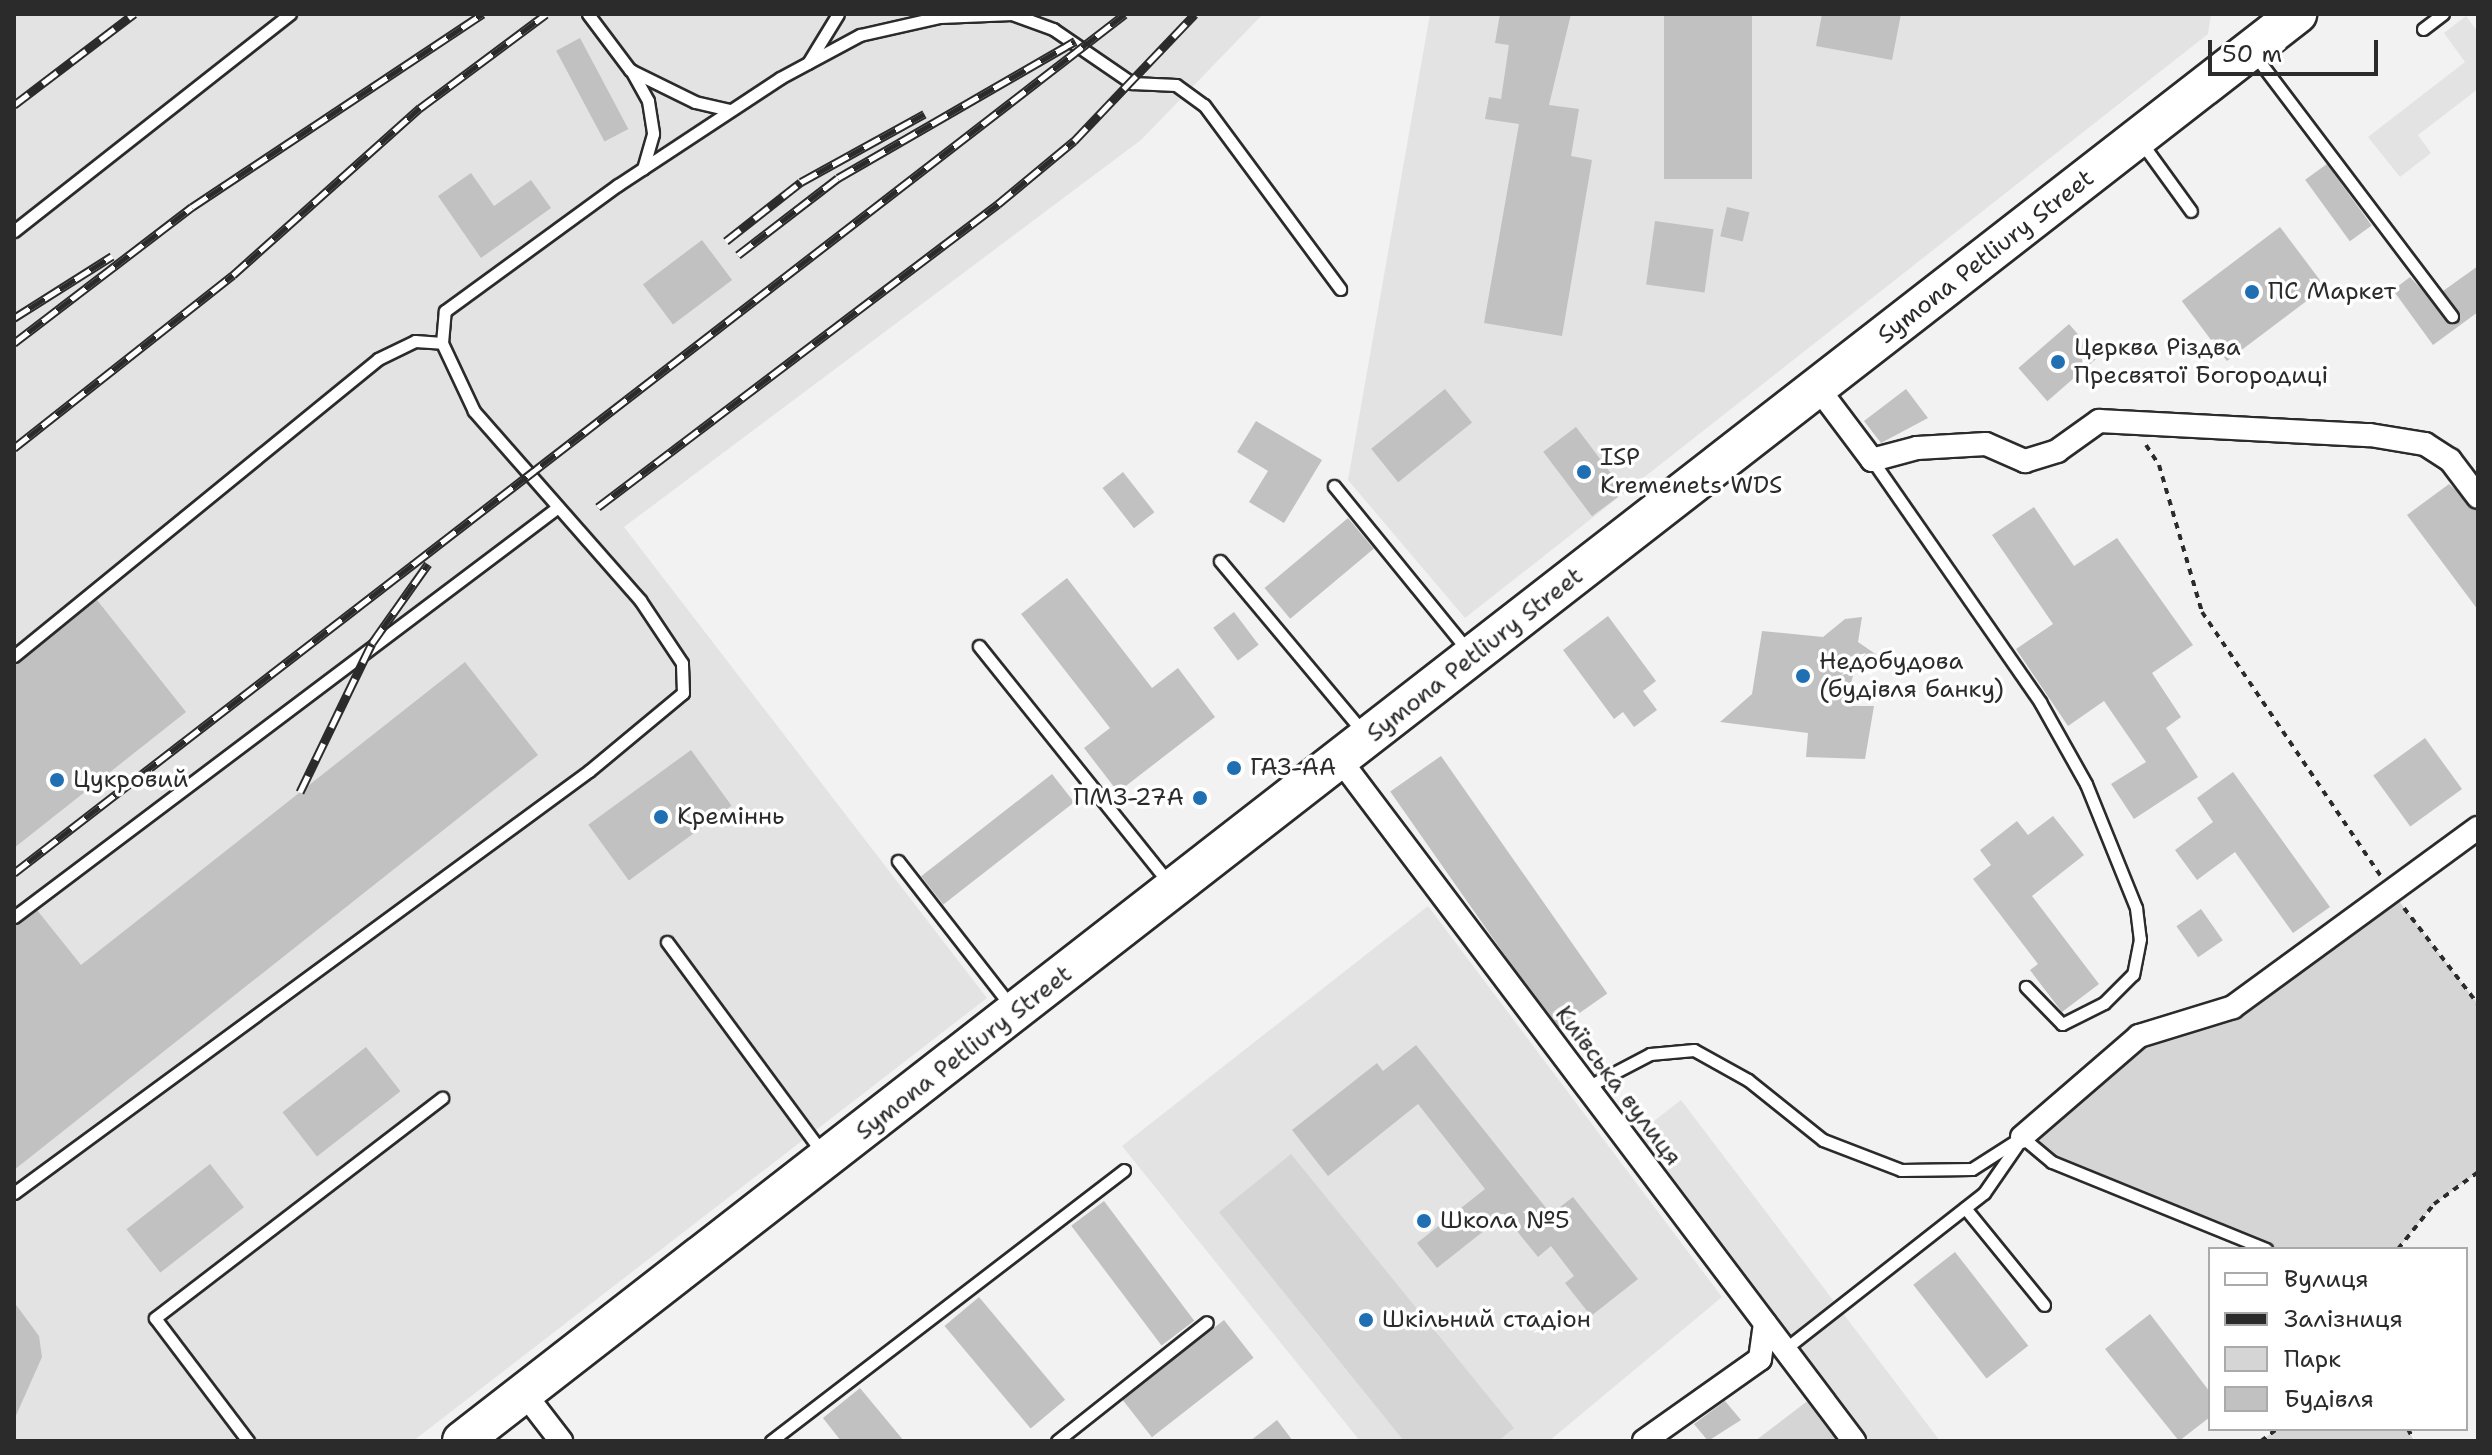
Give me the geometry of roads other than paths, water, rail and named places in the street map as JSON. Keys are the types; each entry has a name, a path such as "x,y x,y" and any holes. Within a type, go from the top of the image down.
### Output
{"highway":[{"name":"Symona Petliury Street","path":"462,1441 1175,890 2297,14"}],"street":[{"path":"1818,388 1872,460 1917,448 1986,444 2025,461 2057,451 2099,421 2425,444 2450,460 2478,497"},
{"name":"Київська вулиця","path":"1354,750 1587,1087 1854,1441"},
{"path":"2022,1137 2139,1036 2233,1007 2478,828"},
{"path":"1644,1441 1760,1359 1765,1323"},
{"path":"524,1393 561,1441"}],"lane":[{"path":"14,231 290,14"},
{"path":"588,14 630,70 648,101 653,134 643,169"},
{"path":"807,63 838,14"},
{"path":"14,1193 589,771 683,693 682,663 640,600 474,411 442,343 445,311 643,169 730,110 860,35 940,17 1012,14 1053,29 1132,83 1176,85 1204,105 1340,289"},
{"path":"2423,29 2443,14"},
{"path":"2250,50 2452,316"},
{"path":"630,70 695,102 730,110"},
{"path":"2138,138 2191,211"},
{"path":"14,656 378,359 415,341 442,343"},
{"path":"1872,460 2040,702 2086,784 2136,908 2140,939 2133,974 2104,1003 2062,1024 2026,987"},
{"path":"1334,486 1472,656"},
{"path":"14,917 558,507"},
{"path":"1220,561 1354,750"},
{"path":"979,646 1175,890"},
{"path":"898,861 1016,1013"},
{"path":"667,942 827,1159"},
{"path":"1587,1087 1650,1054 1694,1050 1748,1080 1823,1140 1901,1170 1972,1169 2022,1137"},
{"path":"248,1441 155,1318 442,1098"},
{"path":"1785,1349 1965,1208 2022,1137"},
{"path":"2022,1137 2080,1175 2261,1247"},
{"path":"771,1441 1124,1170"},
{"path":"1965,1208 2044,1305"},
{"path":"1057,1441 1207,1322"}],"railway":[{"path":"14,105 134,14"},
{"path":"14,343 192,207 483,14"},
{"path":"14,448 233,275 420,108 546,14"},
{"path":"14,873 1125,14"},
{"path":"598,507 998,204 1074,141 1195,14"},
{"path":"738,255 838,178 1075,41"},
{"path":"726,241 801,182 924,114"},
{"path":"14,318 112,256"},
{"path":"300,792 372,643 428,564"}],"place":[{"name":"ПС Маркет","path":"2252,292"},
{"name":"Церква Різдва Пресвятої Богородиці","path":"2058,362"},
{"name":"ISP Kremenets WDS","path":"1584,472"},
{"name":"Недобудова (будівля банку)","path":"1803,676"},
{"name":"ГАЗ-АА","path":"1234,768"},
{"name":"Цукровий","path":"57,780"},
{"name":"ПМЗ-27А","path":"1200,798"},
{"name":"Креміннь","path":"661,817"},
{"name":"Школа №5","path":"1424,1221"},
{"name":"Шкільний стадіон","path":"1366,1320"}]}
